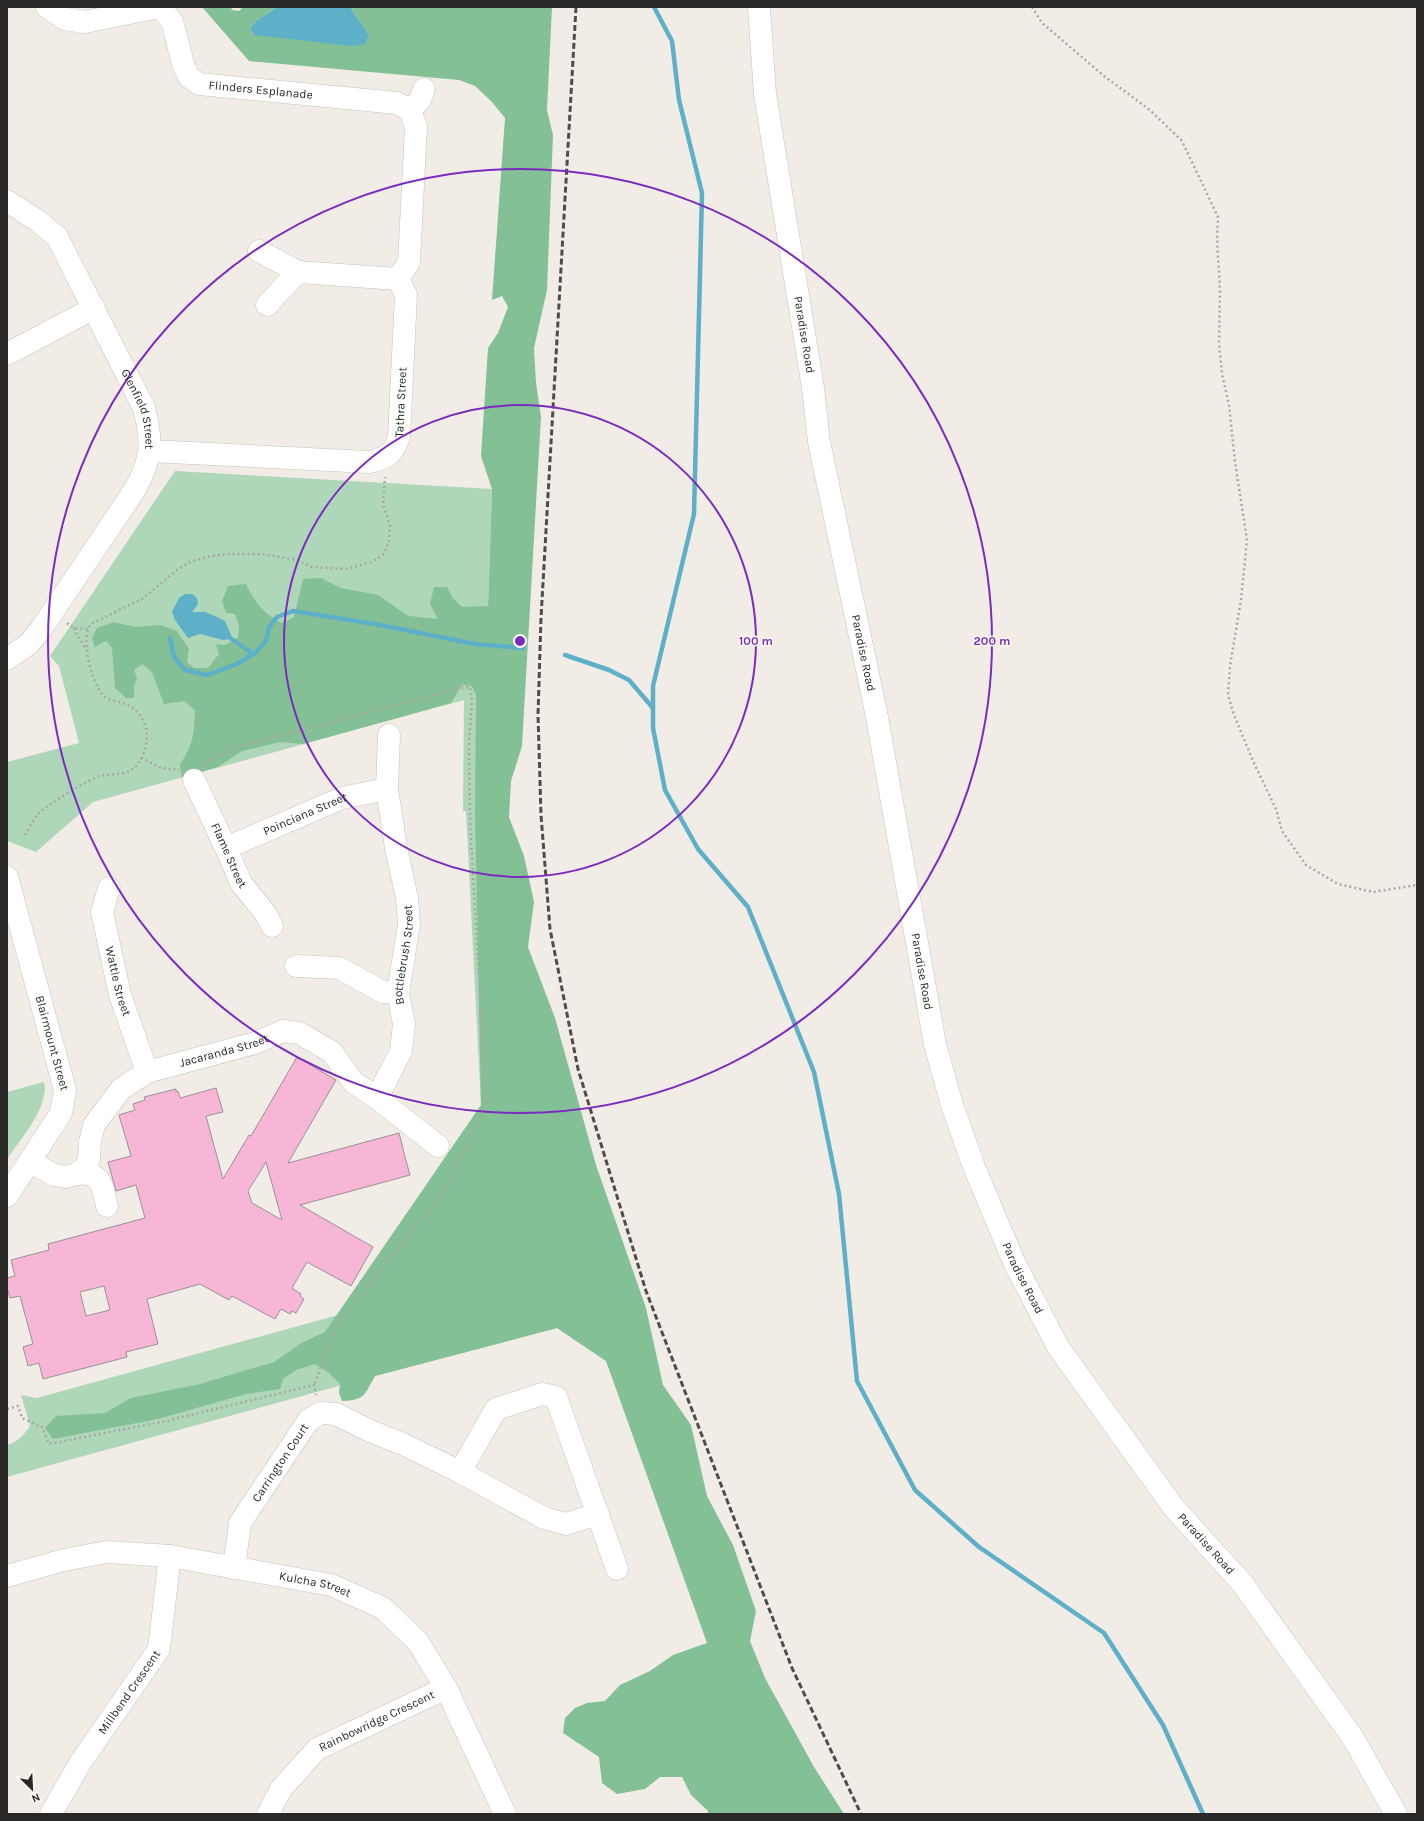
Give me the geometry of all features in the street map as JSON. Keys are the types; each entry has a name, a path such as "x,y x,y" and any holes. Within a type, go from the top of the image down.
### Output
{"street":[{"path":"47,7 64,19 84,22 159,7"},
{"name":"Flinders Esplanade","path":"159,7 172,21 183,64 189,77 199,84 396,103 410,110"},
{"name":"Paradise Road","path":"759,7 765,94 813,388 819,442 876,712 935,1044 953,1109 974,1167 1014,1262 1058,1347 1174,1508 1242,1583 1353,1738 1396,1814"},
{"path":"259,251 298,272 398,279 409,262 416,127 410,110 420,100 424,89"},
{"name":"Glenfield Street","path":"7,201 38,221 57,237 144,408 150,431 150,451 143,475 137,486 41,629 28,644 7,659"},
{"path":"267,305 298,272"},
{"name":"Tathra Street","path":"383,459 395,449 399,437 406,295 398,279"},
{"path":"7,354 94,308"},
{"path":"150,451 369,462 383,459"},
{"name":"Bottlebrush Street","path":"377,1098 401,1051 404,1024 398,993 409,924 407,898 396,848 387,789 389,735"},
{"name":"Flame Street","path":"194,780 241,883 265,913 272,926"},
{"name":"Poinciana Street","path":"226,848 342,798 387,789"},
{"name":"Blairmount Street","path":"7,877 65,1090 60,1113 7,1196"},
{"name":"Wattle Street","path":"109,888 102,912 120,995 147,1072"},
{"path":"296,966 339,968 383,992 398,993"},
{"name":"Jacaranda Street","path":"76,1174 85,1168 89,1159 90,1142 94,1125 121,1089 147,1072 255,1043 283,1031 298,1033 332,1052 353,1082 377,1098 438,1146"},
{"path":"30,1162 54,1175 66,1177 87,1173 95,1176 101,1182 107,1206"},
{"path":"460,1472 496,1409 542,1394 556,1397 618,1569"},
{"path":"320,1413 336,1414 370,1431 403,1444 460,1472 544,1518 566,1524 598,1514"},
{"name":"Carrington Court","path":"234,1568 240,1523 308,1420 320,1413"},
{"name":"Kulcha Street","path":"7,1576 64,1560 107,1552 170,1556 331,1585 383,1608 418,1642 446,1688 505,1814"},
{"name":"Millbend Crescent","path":"51,1814 80,1763 159,1648 170,1556"},
{"name":"Rainbowridge Crescent","path":"268,1814 281,1789 317,1749 446,1688"}],"path":[{"path":"1032,7 1042,23 1104,76 1150,110 1182,141 1218,217 1217,239 1220,291 1219,343 1222,374 1229,405 1235,462 1247,540 1241,600 1230,666 1228,695 1234,715 1253,761 1276,809 1282,831 1306,865 1338,884 1373,892 1417,885"},
{"path":"74,628 88,628 97,620 142,599 177,570 190,562 206,558 229,554 261,554 298,560 312,567 346,569 359,567 379,558 386,551 390,525 383,504 386,466 383,459"},
{"path":"67,623 74,628 88,651"},
{"path":"25,835 39,812 98,776 130,770 135,767 145,750 147,734 142,717 135,709 127,704 109,699 103,695 90,669 88,628"},
{"path":"7,1409 18,1406 22,1418 42,1427 49,1444 166,1421 314,1385 320,1413"}],"green space":[{"path":"202,7 231,7 232,10 239,11 243,7 277,7 255,22 250,29 254,35 369,35 350,7 552,7 547,110 553,135 547,290 534,348 536,383 541,417 522,746 511,781 509,817 524,856 534,902 528,947 555,1018 596,1165 646,1308 663,1385 691,1425 707,1496 733,1545 756,1611 750,1641 765,1678 814,1767 844,1814 708,1814 708,1811 691,1795 682,1777 660,1777 645,1789 617,1794 602,1783 599,1757 563,1733 565,1718 575,1708 587,1703 605,1701 620,1685 650,1671 673,1655 707,1643 606,1361 557,1328 375,1376 366,1392 360,1398 356,1399 342,1401 339,1393 340,1384 329,1373 315,1364 296,1370 283,1379 280,1389 246,1394 158,1419 53,1439 45,1428 56,1416 105,1413 131,1398 200,1384 274,1362 303,1342 325,1332 481,1105 475,813 476,695 472,686 462,685 451,703 303,744 280,742 242,751 218,767 182,777 180,764 191,744 195,710 184,701 164,704 152,672 142,664 134,670 137,678 134,686 134,698 126,698 115,688 112,648 106,641 95,647 92,638 97,628 114,622 135,627 160,625 177,631 189,649 187,662 194,668 208,668 219,654 216,644 225,645 238,638 239,626 235,614 226,613 222,601 228,586 246,584 260,607 282,623 294,617 303,579 321,578 341,588 378,595 408,616 438,619 430,604 434,587 447,587 452,597 462,607 488,606 492,489 481,456 488,348 498,333 508,307 502,296 492,300 505,118 492,102 475,86 459,80 249,61"},
{"path":"175,471 492,489 485,685 487,791 606,1361 557,1328 375,1376 7,1477 7,1445 20,1438 30,1426 21,1395 37,1398 338,1315 481,1105 466,811 463,811 464,700 93,802 36,852 7,841 7,762 79,743 59,666 50,656"},
{"path":"44,1082 45,1091 43,1101 38,1112 26,1133 7,1159 7,1092"}],"water":[{"path":"277,7 350,7 369,35 365,44 351,46 254,35 250,29 255,22"},
{"path":"185,594 192,594 197,598 198,604 192,612 205,612 225,621 231,635 230,639 223,640 200,634 188,638 175,620 172,612 179,598"}],"building":[{"path":"297,1057 336,1080 288,1163 399,1133 410,1175 300,1205 373,1247 351,1286 307,1262 292,1288 301,1294 300,1296 304,1299 296,1313 292,1311 290,1314 281,1309 275,1319 232,1296 229,1300 200,1284 147,1299 158,1344 126,1352 127,1357 43,1379 39,1363 28,1366 23,1347 33,1344 20,1296 10,1298 7,1288 7,1278 15,1276 11,1260 49,1250 48,1244 145,1218 136,1185 116,1191 108,1162 131,1156 119,1115 135,1110 133,1104 145,1100 144,1097 176,1089 176,1092 178,1091 180,1098 216,1088 223,1112 206,1116 223,1179 249,1135 251,1136","holes":["266,1162 282,1220 252,1203 248,1191","104,1286 110,1310 86,1316 80,1292"]}],"waterway":[{"path":"654,7 672,41 679,100 702,193 694,514 653,686 653,728 665,790 698,849 748,907 814,1072 839,1194 857,1381 915,1490 979,1547 1104,1633 1163,1725 1203,1814"},
{"path":"170,638 174,657 185,670 207,675 237,664 255,653 266,641 269,627 277,617 293,611 375,624 475,644 523,648"},
{"path":"226,635 253,654"},
{"path":"565,655 609,670 629,680 653,708"}],"railway":[{"path":"576,7 541,618 538,715 541,815 550,929 578,1069 646,1291 792,1668 861,1814"}]}
